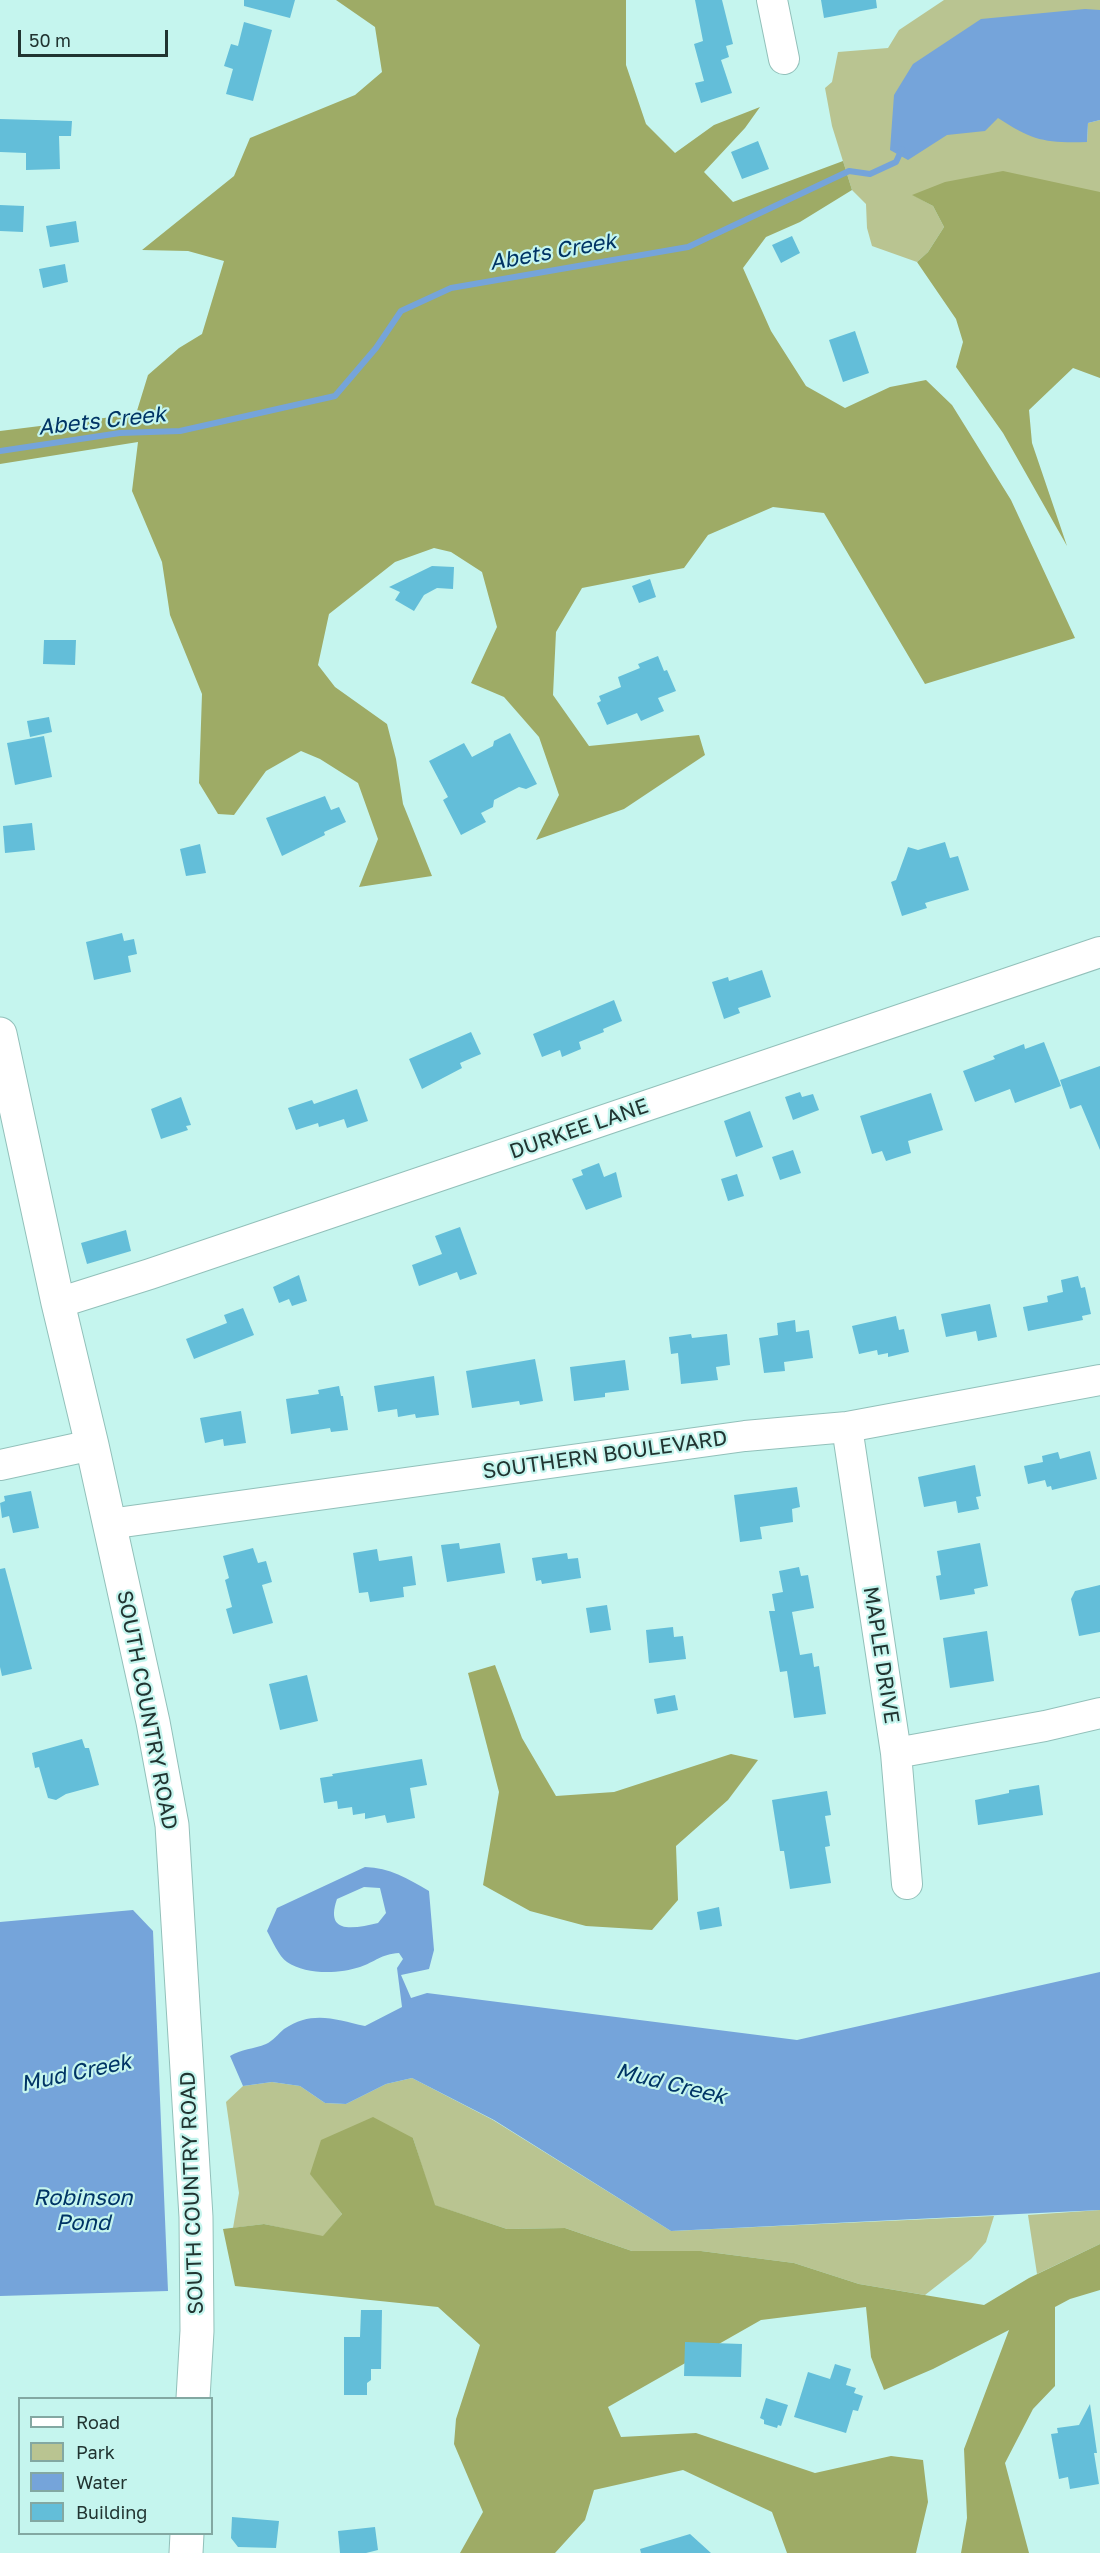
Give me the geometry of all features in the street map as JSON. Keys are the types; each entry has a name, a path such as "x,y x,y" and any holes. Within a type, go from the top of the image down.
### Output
{"main road":[{"name":"SOUTH COUNTRY ROAD","path":"0,1034 153,1722 172,1824 196,2217 197,2331 193,2397"},
{"path":"186,2553 187,2535"}],"street":[{"path":"772,0 784,59"},
{"name":"DURKEE LANE","path":"58,1303 162,1270 1100,952"},
{"name":"SOUTHERN BOULEVARD","path":"109,1524 734,1437 847,1427 1100,1380"},
{"name":"MAPLE DRIVE","path":"847,1427 896,1753 907,1884"},
{"path":"0,1465 92,1444"},
{"path":"896,1753 1046,1726 1100,1713"}],"green space":[{"path":"336,0 626,0 626,65 646,124 675,153 714,125 760,107 745,128 704,172 733,202 843,161 852,190 800,222 766,237 743,268 771,331 806,386 845,408 890,387 926,380 952,405 1011,500 1075,638 925,684 824,513 773,507 708,535 684,568 582,588 556,632 553,695 589,746 699,735 705,755 624,809 536,840 559,795 539,737 504,697 471,683 497,627 482,572 451,552 434,548 395,562 329,614 318,665 335,687 387,724 396,759 403,804 432,876 359,887 378,839 358,783 320,759 301,751 266,771 234,815 218,814 199,783 202,694 170,615 162,562 132,491 138,442 0,464 0,431 136,414 148,375 179,348 202,334 224,261 188,251 142,250 234,176 250,138 355,95 382,72 375,27"},
{"path":"944,0 1100,0 1100,94 1078,142 1087,142 1088,123 1100,120 1100,192 913,195 933,206 944,227 928,252 917,262 872,246 867,228 866,204 852,190 832,126 825,88 832,82 838,52 888,48 899,30"},
{"path":"1003,171 1100,192 1100,378 1073,368 1029,410 1032,443 1067,546 1003,433 956,367 963,342 956,319 917,262 928,252 944,227 933,206 912,195 945,182"},
{"path":"495,1665 522,1738 556,1796 614,1792 731,1754 758,1760 728,1800 676,1846 678,1900 652,1930 586,1926 530,1911 483,1885 499,1792 468,1673"},
{"path":"412,2078 493,2120 671,2231 994,2216 986,2242 971,2259 925,2295 859,2284 794,2263 701,2251 632,2251 565,2228 507,2229 434,2205 413,2138 311,2174 342,2214 323,2237 264,2224 233,2228 239,2193 226,2102 243,2086 272,2082 300,2086 325,2103 346,2104 386,2084"},
{"path":"373,2117 413,2138 435,2205 507,2229 565,2228 632,2251 701,2251 794,2263 859,2284 984,2305 1029,2278 1100,2244 1100,2290 1070,2299 1055,2307 1055,2386 1033,2409 1005,2463 1029,2553 961,2553 967,2518 964,2449 1009,2330 933,2369 884,2390 871,2357 866,2307 761,2320 608,2407 621,2437 696,2433 815,2473 891,2456 923,2460 928,2502 916,2553 787,2553 772,2512 683,2470 594,2490 585,2520 555,2553 460,2553 483,2512 454,2444 456,2419 480,2345 438,2307 235,2286 223,2229 264,2224 323,2236 342,2214 310,2174 321,2140"},
{"path":"1100,2210 1100,2244 1037,2274 1028,2215"}],"water":[{"path":"1085,9 1100,10 1100,120 1088,123 1087,142 1040,139 1021,132 998,118 985,131 947,135 908,160 890,150 894,95 913,64 981,19"},
{"name":"Mud Creek","path":"365,1867 382,1869 406,1878 429,1891 434,1950 429,1969 401,1975 411,1998 427,1993 797,2040 1100,1972 1100,2210 671,2231 494,2120 412,2078 386,2084 346,2104 325,2103 300,2086 272,2082 243,2086 230,2056 266,2044 294,2023 324,2018 365,2026 402,2007 397,1968 403,1959 399,1953 342,1971 323,1972 303,1969 287,1962 281,1956 267,1931 277,1908","holes":["364,1887 380,1888 386,1913 378,1923 360,1927 344,1927 338,1924 334,1911 337,1899"]},
{"name":"Robinson Pond","path":"133,1910 153,1931 168,2291 0,2296 0,1922"}],"building":[{"path":"244,0 295,0 290,18 244,6"},
{"path":"695,0 722,0 733,44 726,46 729,57 721,60 732,93 701,103 695,83 704,81 694,44 703,41"},
{"path":"821,0 876,0 877,8 824,18"},
{"path":"244,22 272,30 253,101 226,94 233,69 224,66 231,44 238,46"},
{"path":"0,119 72,121 71,136 59,136 60,169 26,170 26,153 0,152"},
{"path":"758,141 769,169 742,179 731,152"},
{"path":"0,205 24,206 23,232 0,231"},
{"path":"76,221 79,242 50,247 46,226"},
{"path":"792,236 800,253 781,263 772,245"},
{"path":"65,264 68,282 43,288 39,269"},
{"path":"855,331 869,373 843,382 829,340"},
{"path":"432,566 454,567 453,589 437,588 424,595 414,611 395,600 400,592 389,587"},
{"path":"650,579 656,597 639,603 632,586"},
{"path":"44,640 76,640 75,665 43,664"},
{"path":"658,656 676,691 658,698 664,711 641,721 637,713 607,725 597,703 601,701 599,696 621,687 618,677 640,668 638,664"},
{"path":"49,717 52,732 30,737 27,721"},
{"path":"510,733 537,784 526,789 519,787 494,800 493,807 481,813 486,822 461,835 443,800 448,797 429,761 464,743 472,757 493,746 494,741"},
{"path":"44,736 52,777 15,785 7,743"},
{"path":"325,796 331,810 339,807 346,822 282,856 266,818"},
{"path":"32,823 35,850 5,853 3,826"},
{"path":"945,842 950,858 958,856 969,890 925,903 927,908 902,916 891,882 896,880 908,847 918,850"},
{"path":"200,844 206,873 186,876 180,849"},
{"path":"122,933 124,941 134,939 137,954 128,956 131,972 94,980 86,942"},
{"path":"762,970 771,997 738,1008 740,1013 724,1019 712,982 728,977 729,981"},
{"path":"614,1000 622,1021 603,1029 604,1032 579,1042 581,1049 562,1057 560,1050 542,1057 533,1034"},
{"path":"471,1032 481,1054 460,1063 462,1068 422,1089 409,1059"},
{"path":"1044,1042 1061,1086 1015,1103 1010,1089 975,1102 963,1071 995,1059 993,1056 1024,1044 1025,1049"},
{"path":"1100,1066 1100,1150 1081,1105 1070,1109 1060,1080"},
{"path":"357,1089 368,1121 347,1128 344,1119 319,1127 318,1123 296,1130 288,1108 312,1100 314,1104"},
{"path":"800,1092 802,1097 813,1094 819,1110 793,1120 785,1097"},
{"path":"931,1093 943,1130 908,1141 911,1153 886,1161 882,1151 872,1154 860,1116"},
{"path":"181,1097 191,1125 186,1126 188,1130 161,1139 151,1109"},
{"path":"750,1111 763,1147 736,1157 724,1121"},
{"path":"793,1150 801,1173 780,1180 772,1157"},
{"path":"599,1163 604,1177 616,1172 622,1197 586,1210 572,1179 583,1175 581,1170"},
{"path":"737,1174 744,1196 728,1201 721,1179"},
{"path":"460,1227 477,1274 460,1280 457,1272 419,1286 412,1265 442,1254 435,1236"},
{"path":"126,1230 131,1251 87,1264 81,1243"},
{"path":"299,1275 307,1301 292,1306 289,1299 279,1303 273,1287"},
{"path":"1078,1276 1081,1288 1085,1287 1091,1314 1082,1316 1083,1320 1028,1331 1023,1307 1048,1302 1047,1296 1063,1292 1061,1280"},
{"path":"990,1304 997,1337 978,1341 976,1331 946,1337 941,1314"},
{"path":"243,1308 254,1335 194,1359 186,1339 227,1323 224,1315"},
{"path":"896,1316 899,1330 904,1329 909,1352 888,1357 888,1353 878,1355 877,1350 859,1354 852,1326"},
{"path":"795,1320 796,1332 809,1330 813,1358 784,1362 785,1371 764,1373 759,1338 778,1335 777,1323"},
{"path":"691,1334 692,1338 727,1334 730,1365 716,1367 718,1380 681,1384 678,1353 671,1354 669,1337"},
{"path":"535,1359 543,1401 520,1405 519,1401 472,1408 466,1371"},
{"path":"625,1360 629,1390 605,1393 605,1397 574,1401 570,1367"},
{"path":"434,1376 439,1415 416,1418 415,1414 398,1417 397,1409 378,1412 374,1386"},
{"path":"339,1386 341,1396 343,1396 348,1430 331,1432 330,1428 291,1434 286,1399 319,1394 318,1390"},
{"path":"241,1411 246,1443 224,1446 223,1439 205,1443 200,1418"},
{"path":"1090,1451 1097,1479 1052,1490 1051,1486 1047,1487 1045,1480 1028,1484 1024,1466 1043,1462 1042,1456 1058,1452 1060,1459"},
{"path":"975,1465 981,1496 976,1497 979,1509 958,1513 956,1501 924,1507 918,1477"},
{"path":"797,1487 800,1507 792,1509 793,1522 760,1527 762,1539 740,1542 734,1495"},
{"path":"31,1491 39,1528 13,1533 9,1516 2,1518 0,1503 5,1501 4,1496"},
{"path":"459,1543 460,1549 500,1543 505,1573 447,1582 441,1545"},
{"path":"980,1543 988,1586 974,1589 975,1594 940,1600 936,1576 941,1575 937,1551"},
{"path":"253,1548 258,1563 266,1561 272,1582 262,1585 273,1623 233,1634 226,1609 232,1607 225,1580 229,1578 223,1556"},
{"path":"377,1549 379,1561 412,1556 416,1585 403,1587 404,1597 370,1602 368,1592 359,1593 353,1553"},
{"path":"567,1553 568,1559 578,1558 581,1578 542,1584 541,1580 536,1581 532,1558"},
{"path":"799,1567 801,1576 808,1575 814,1608 792,1612 800,1655 812,1653 814,1667 819,1666 826,1714 794,1718 787,1671 780,1672 769,1611 775,1611 772,1594 783,1592 779,1571"},
{"path":"5,1568 32,1669 2,1676 0,1667 0,1569"},
{"path":"1100,1585 1100,1632 1079,1636 1071,1599 1075,1591"},
{"path":"607,1605 611,1630 590,1633 586,1608"},
{"path":"673,1627 674,1637 683,1636 686,1659 649,1663 646,1630"},
{"path":"987,1631 994,1681 950,1688 943,1638"},
{"path":"307,1675 318,1721 280,1730 269,1684"},
{"path":"675,1695 678,1710 657,1714 654,1699"},
{"path":"82,1739 85,1748 89,1748 99,1785 66,1794 56,1800 48,1798 39,1767 35,1768 32,1753"},
{"path":"422,1759 427,1785 410,1788 415,1818 387,1823 385,1815 365,1819 365,1813 353,1815 352,1807 338,1809 337,1801 324,1803 320,1778"},
{"path":"1039,1785 1043,1815 978,1825 975,1800 1009,1793 1009,1790"},
{"path":"827,1791 831,1815 825,1816 830,1846 825,1847 831,1883 790,1889 784,1851 780,1851 772,1800"},
{"path":"719,1907 722,1926 700,1930 697,1912"},
{"path":"361,2310 382,2310 381,2369 371,2369 371,2380 367,2383 367,2395 344,2395 344,2337 360,2337"},
{"path":"685,2342 742,2344 741,2377 684,2376"},
{"path":"835,2364 851,2369 846,2385 856,2388 854,2393 863,2396 858,2411 853,2410 846,2433 794,2417 808,2372 830,2379"},
{"path":"766,2398 788,2405 781,2426 778,2425 777,2428 764,2424 764,2420 760,2418"},
{"path":"1090,2404 1099,2484 1070,2489 1068,2477 1059,2479 1051,2434 1058,2433 1057,2428 1079,2425"},
{"path":"232,2517 279,2521 276,2548 238,2547 231,2538"},
{"path":"375,2527 378,2550 366,2553 340,2553 338,2531"},
{"path":"690,2534 711,2553 641,2553 640,2549"}],"waterway":[{"name":"Abets Creek","path":"0,451 120,433 180,431 335,396 376,348 401,311 451,288 688,247 849,171 870,174 896,162 902,149"}]}
